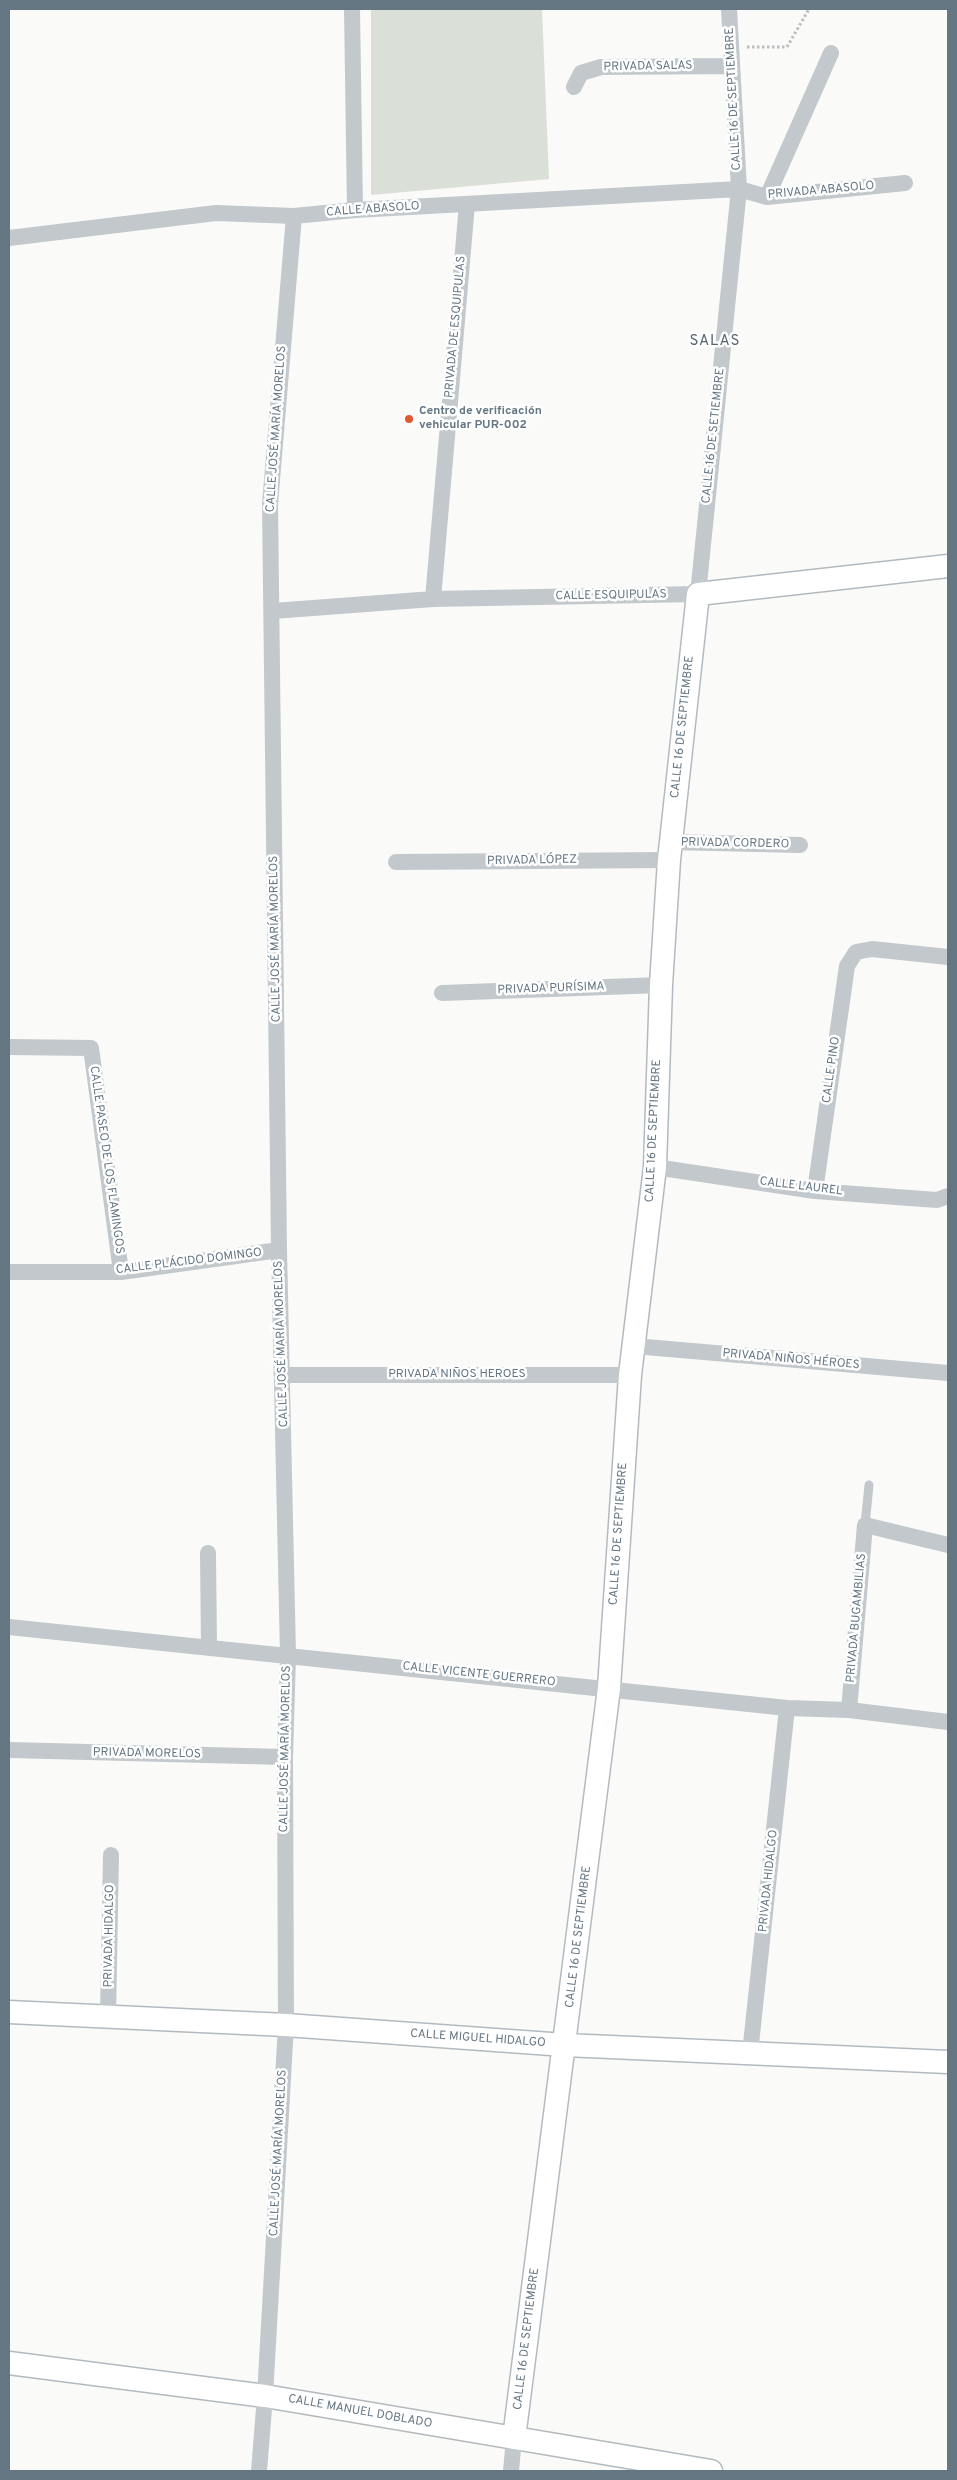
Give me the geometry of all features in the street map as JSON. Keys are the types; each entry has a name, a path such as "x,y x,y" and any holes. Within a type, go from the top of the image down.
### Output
{"street":[{"path":"352,9 355,210"},
{"name":"CALLE 16 DE SEPTIEMBRE","path":"729,9 738,188"},
{"path":"767,197 831,53"},
{"name":"PRIVADA SALAS","path":"574,87 581,73 601,67 732,66"},
{"name":"PRIVADA ABASOLO","path":"738,188 767,197 905,183"},
{"name":"CALLE ABASOLO","path":"9,238 216,213 294,216 355,210 738,188"},
{"name":"CALLE 16 DE SETIEMBRE","path":"698,594 738,188"},
{"name":"PRIVADA DE ESQUIPULAS","path":"433,599 467,204"},
{"name":"CALLE JOSÉ MARÍA MORELOS","path":"258,2471 265,2396 286,2025 284,1757 288,1655 284,1376 279,1250 270,504 294,216"},
{"name":"CALLE ESQUIPULAS","path":"272,611 433,599 698,594 948,566"},
{"name":"CALLE 16 DE SEPTIEMBRE","path":"511,2471 609,1688 630,1376 655,1167 661,985 670,851 698,594"},
{"name":"PRIVADA CORDERO","path":"670,851 800,845"},
{"name":"PRIVADA LÓPEZ","path":"396,862 670,851"},
{"name":"CALLE PINO","path":"816,1191 847,966 856,952 872,949 948,957"},
{"name":"PRIVADA PURÍSIMA","path":"442,993 661,985"},
{"name":"CALLE PASEO DE LOS FLAMINGOS","path":"9,1047 91,1048 121,1272"},
{"name":"CALLE LAUREL","path":"655,1167 816,1191 937,1200 948,1196"},
{"name":"CALLE PLÁCIDO DOMINGO","path":"9,1272 121,1272 279,1250"},
{"name":"PRIVADA NIÑOS HÉROES","path":"634,1346 948,1373"},
{"name":"PRIVADA NIÑOS HEROES","path":"284,1376 630,1376"},
{"path":"865,1525 948,1545"},
{"name":"PRIVADA BUGAMBILIAS","path":"848,1710 865,1525"},
{"path":"208,1553 209,1647"},
{"name":"CALLE VICENTE GUERRERO","path":"9,1627 787,1708 848,1710 948,1722"},
{"name":"PRIVADA HIDALGO","path":"750,2053 787,1708"},
{"name":"PRIVADA MORELOS","path":"9,1750 284,1757"},
{"name":"PRIVADA HIDALGO","path":"108,2018 111,1855"},
{"name":"CALLE MIGUEL HIDALGO","path":"9,2012 286,2025 565,2045 948,2062"},
{"name":"CALLE MANUEL DOBLADO","path":"9,2363 265,2396 710,2471"}],"lane":[{"name":"PRIVADA BUGAMBILIAS","path":"865,1525 869,1485"}],"path":[{"path":"731,48 787,47 809,9"}],"shaded area":[{"path":"371,9 542,9 549,179 371,195"}],"place":[{"name":"Centro de verificación vehicular PUR-002","path":"409,419"}],"district":[{"name":"SALAS","path":"715,342"}]}
